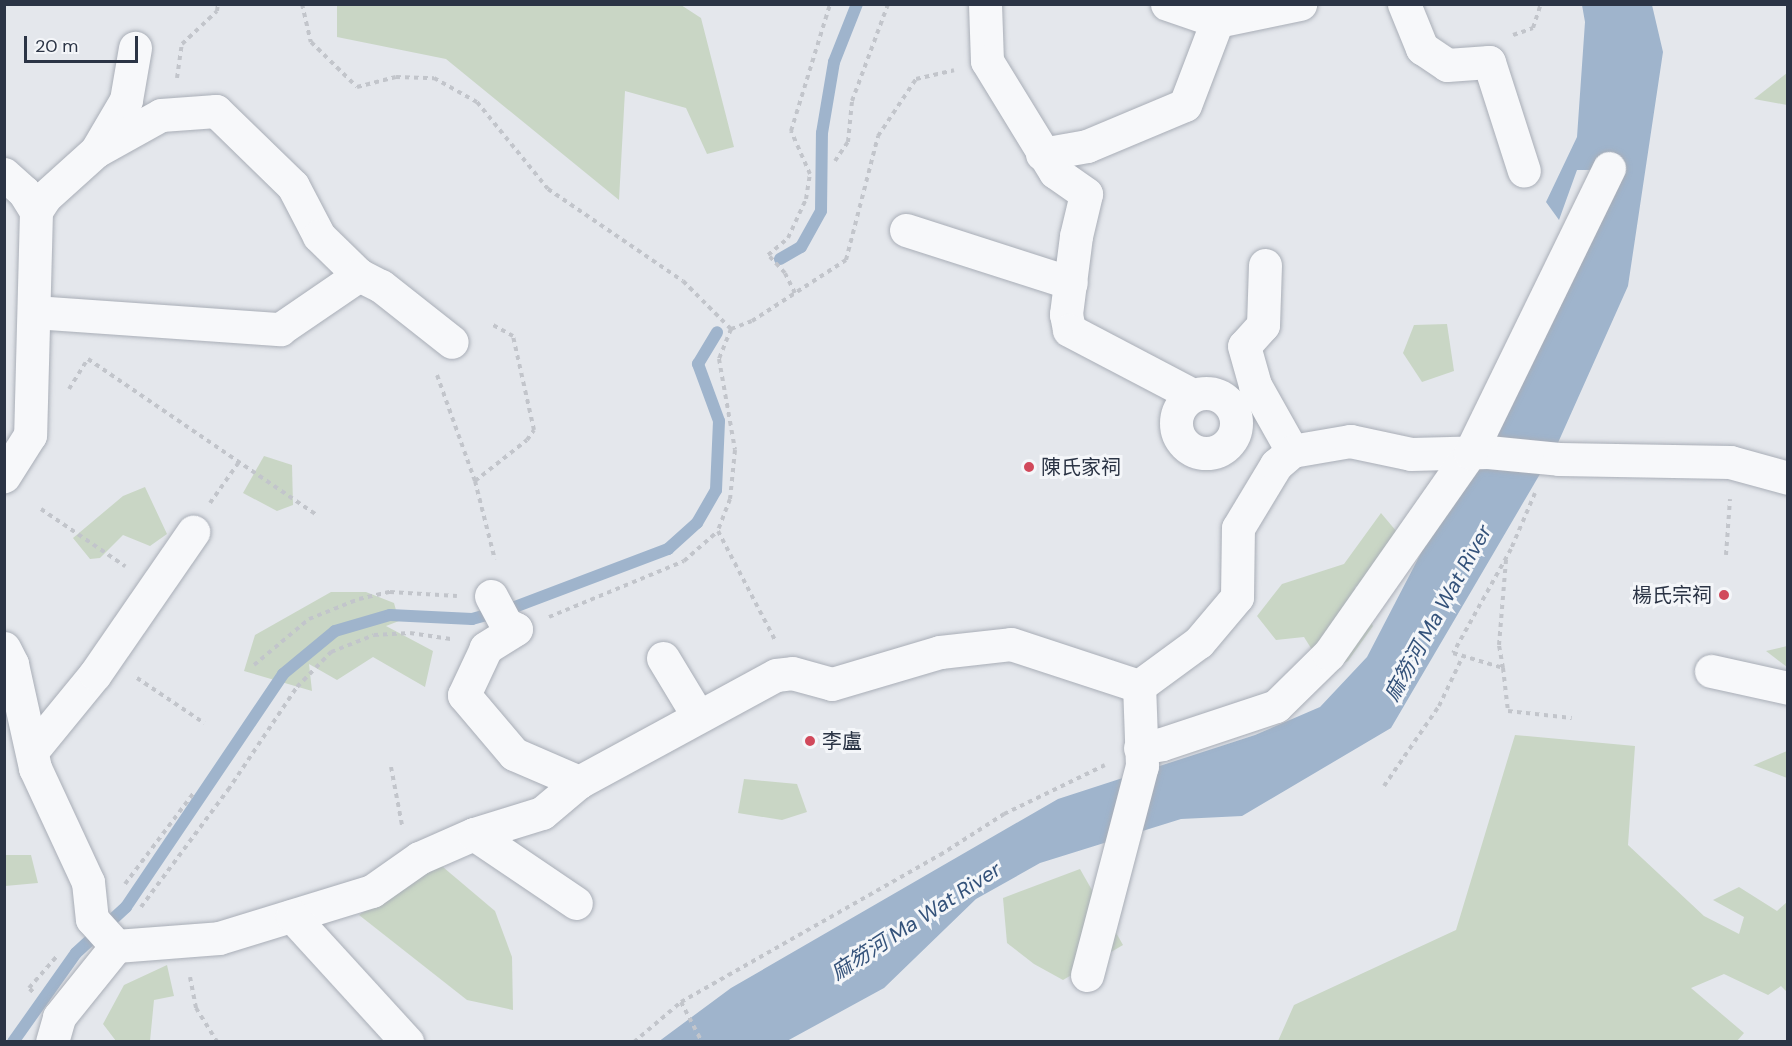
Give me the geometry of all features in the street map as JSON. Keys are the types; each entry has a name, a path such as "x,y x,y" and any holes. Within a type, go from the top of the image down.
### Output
{"street":[{"path":"985,4 987,62 1054,172 1086,194 1076,236 1066,314 1070,330 1192,395"},
{"path":"1167,4 1216,21 1300,4"},
{"path":"1404,4 1422,48 1447,65 1489,62 1524,171"},
{"path":"1042,154 1087,146 1185,105 1216,21"},
{"path":"96,151 126,100 135,48"},
{"path":"4,476 30,435 36,211 45,196 96,151 161,115 216,111 293,186 319,236 358,275 381,286 442,354"},
{"path":"1141,757 1162,744 1275,706 1329,654 1479,452 1609,168"},
{"path":"4,174 24,192 36,211"},
{"path":"906,230 1071,283"},
{"path":"1265,266 1263,325 1244,346 1255,385 1284,458"},
{"path":"34,312 280,329 358,275"},
{"path":"1209,392 1224,397 1234,410 1238,426 1232,441 1217,452 1198,453 1182,442 1175,426 1179,408 1192,395 1209,392"},
{"path":"1232,441 1284,458 1350,441 1411,454 1479,452 1549,472 1730,462 1788,478"},
{"path":"1139,686 1199,642 1237,597 1238,528 1284,458"},
{"path":"32,751 107,656 193,532"},
{"path":"491,596 506,624 516,629"},
{"path":"516,629 486,648 464,695 514,754 579,782"},
{"path":"52,1041 59,1017 117,946 219,938 372,891 419,858 474,834 542,813 579,782 776,675 792,673 832,684 940,652 1011,644 1139,686"},
{"path":"4,648 35,768 87,882 92,919 117,946"},
{"path":"663,658 698,717"},
{"path":"1711,671 1788,688"},
{"path":"1087,975 1141,757 1139,686"},
{"path":"474,834 576,903"},
{"path":"292,916 407,1041"}],"path":[{"path":"302,4 311,42 357,87 396,77 434,78 477,102 548,189 683,281 731,329"},
{"path":"795,293 785,273 768,255 788,238 806,199 810,174 791,131 830,4"},
{"path":"835,161 848,142 852,101 888,4"},
{"path":"516,629 684,561 718,531 730,499 735,450 719,359 731,329 752,321 846,260 878,136 916,79 987,62"},
{"path":"475,481 528,440 534,430 513,336 492,324"},
{"path":"254,664 309,619 359,599 390,592 491,596 500,582 442,354"},
{"path":"30,435 51,417 88,359 315,514"},
{"path":"193,532 204,524 204,512 239,462"},
{"path":"1726,555 1730,462"},
{"path":"1503,668 1453,653 1506,557 1549,472"},
{"path":"41,509 155,587"},
{"path":"718,531 792,673"},
{"path":"1506,557 1499,645 1508,711 1572,718"},
{"path":"117,946 297,687 331,652 374,635 410,633 486,648"},
{"path":"107,656 204,723"},
{"path":"1384,786 1439,706 1463,656"},
{"path":"634,1041 681,1002 930,860 1004,814 1141,757"},
{"path":"391,767 403,831 419,858"},
{"path":"184,941 196,1008 217,1041"},
{"path":"681,1002 702,1041"}],"green space":[{"path":"337,5 681,5 701,18 734,147 707,154 686,108 625,91 619,200 446,59 337,37"},
{"path":"1787,73 1787,105 1754,99"},
{"path":"1447,324 1454,371 1422,382 1403,353 1414,325"},
{"path":"264,456 292,465 293,505 277,511 243,493"},
{"path":"145,487 167,534 150,546 123,535 100,558 90,559 73,538 123,496"},
{"path":"1381,513 1418,557 1355,587 1373,626 1348,661 1326,672 1304,637 1276,640 1257,616 1282,584 1344,564"},
{"path":"331,592 366,592 394,603 399,621 386,626 433,651 425,687 373,657 337,680 309,664 312,691 244,671 255,635"},
{"path":"1787,646 1787,667 1766,651"},
{"path":"1515,735 1635,746 1628,845 1704,916 1739,934 1744,917 1713,900 1739,887 1777,911 1787,902 1787,992 1781,986 1768,995 1724,974 1691,988 1744,1033 1737,1041 1278,1041 1294,1005 1456,930"},
{"path":"1787,751 1787,778 1753,765 1754,765"},
{"path":"744,779 797,784 807,812 782,820 738,813"},
{"path":"5,855 31,855 38,883 5,886"},
{"path":"437,862 495,911 512,957 513,1010 467,1000 359,915"},
{"path":"1080,869 1123,945 1063,980 1034,964 1007,943 1003,898"},
{"path":"167,965 174,996 154,1000 150,1041 116,1041 103,1024 124,985"}],"water":[{"name":"麻笏河 Ma Wat River","path":"1582,5 1652,5 1663,52 1628,286 1557,445 1391,728 1242,816 1181,819 1040,863 976,899 884,988 787,1041 658,1042 731,988 1058,799 1255,735 1320,707 1367,657 1620,170 1577,170 1559,220 1546,202 1577,137 1585,22"}],"waterway":[{"path":"780,259 801,247 821,211 822,133 834,62 857,4"},
{"path":"13,1042 76,953 126,907 283,674 335,631 390,615 472,619 512,608 668,549 697,523 716,490 719,421 698,364 717,332"}],"place":[{"name":"陳氏家祠","path":"1029,467"},
{"name":"楊氏宗祠","path":"1724,595"},
{"name":"李盧","path":"810,741"}]}
